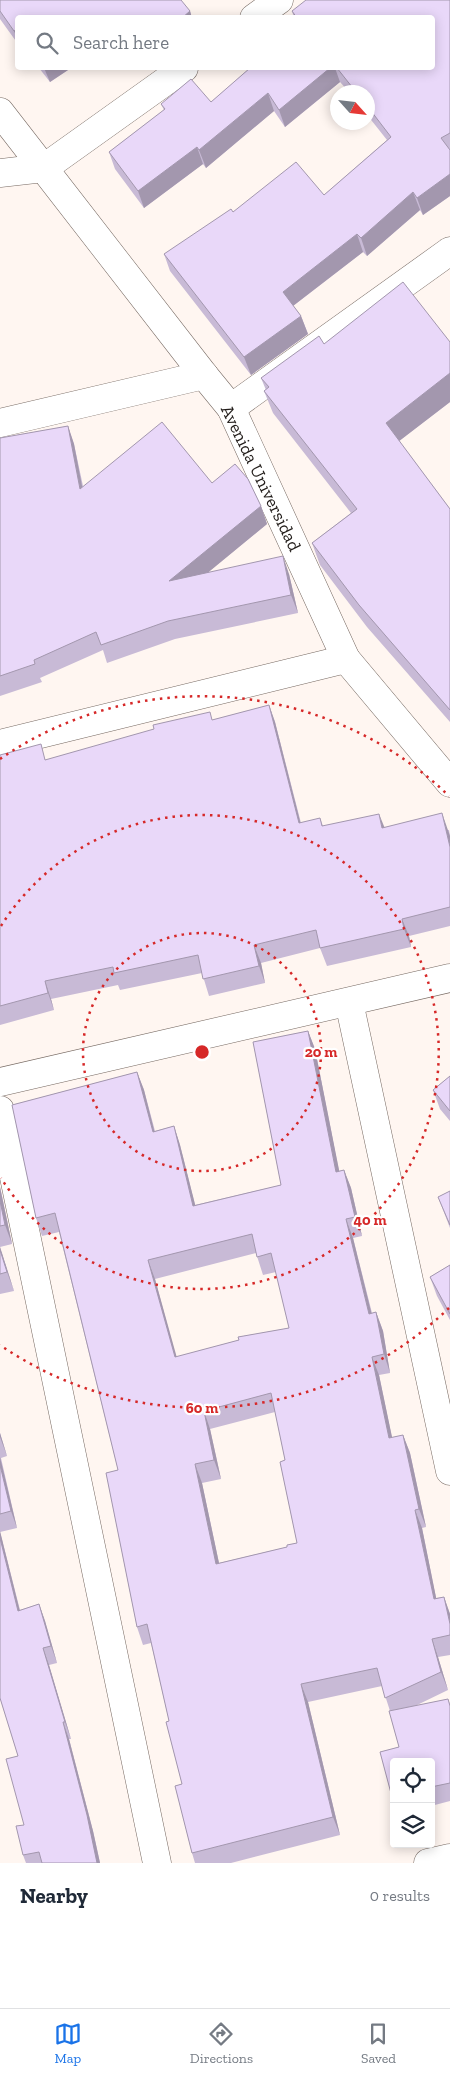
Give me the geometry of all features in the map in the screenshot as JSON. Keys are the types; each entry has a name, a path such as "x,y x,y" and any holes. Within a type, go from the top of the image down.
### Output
{"street":[{"path":"258,15 279,0"},
{"path":"0,173 44,168 181,70"},
{"name":"Avenida Universidad","path":"0,112 204,376 231,408 346,659 450,783"},
{"path":"231,408 450,252"},
{"path":"0,423 204,376"},
{"path":"0,744 346,659"},
{"path":"0,1082 450,978"},
{"path":"349,1002 450,1471"},
{"path":"0,1110 158,1863"},
{"path":"428,1863 450,1858"}],"building":[{"path":"0,0 181,0 190,11 185,15 15,15 14,31 0,11"},
{"path":"306,0 450,0 450,133 441,138 450,150 450,174 417,198 413,192 361,238 357,234 283,292 301,316 244,357 164,254 231,209 233,212 296,162 324,195 391,137 375,116 375,85 350,85 339,70 435,70 435,15 295,15 292,11"},
{"path":"248,70 328,70 279,110 268,93 199,150 197,147 138,191 109,152 165,109 161,104 191,79 211,102"},
{"path":"403,282 450,342 450,373 386,423 450,509 450,710 359,605 312,543 357,509 264,391 269,387 261,378 319,336 324,344"},
{"path":"162,422 212,483 235,464 248,479 261,506 169,581 283,556 291,595 168,621 101,645 96,632 34,660 35,664 0,676 0,438 68,426 80,489"},
{"path":"269,705 299,823 320,818 322,826 379,814 382,828 442,813 450,847 450,907 402,919 404,929 320,948 316,930 254,945 259,966 203,979 198,955 114,973 113,967 45,981 48,993 0,1006 0,755 41,744 45,760 154,729 153,725 210,712 212,720"},
{"path":"308,1031 336,1172 344,1170 355,1217 346,1219 369,1314 376,1312 384,1354 372,1357 389,1438 403,1435 419,1509 415,1510 434,1599 444,1597 450,1624 450,1635 432,1639 441,1672 385,1698 377,1668 301,1684 333,1817 192,1853 175,1786 182,1784 166,1722 169,1721 147,1624 137,1627 106,1473 118,1470 55,1213 36,1218 12,1105 137,1072 153,1132 174,1126 193,1206 281,1185 253,1042","holes":["252,1234 257,1257 271,1253 289,1328 238,1337 239,1340 175,1357 148,1260","271,1393 285,1460 280,1462 297,1543 216,1564 195,1464 214,1460 204,1411"]},
{"path":"450,1076 450,1111 433,1090"},
{"path":"450,1191 450,1225 438,1197"},
{"path":"0,1201 5,1225 0,1226"},
{"path":"0,1250 7,1272 0,1274"},
{"path":"450,1265 450,1314 430,1277"},
{"path":"0,1465 11,1511 0,1514"},
{"path":"0,1538 18,1611 39,1604 51,1646 43,1648 65,1722 63,1722 87,1815 97,1863 42,1863 39,1852 23,1855 16,1826 24,1825 6,1759 18,1756 0,1698"},
{"path":"448,1699 450,1706 450,1783 435,1786 435,1758 390,1758 390,1790 380,1752 399,1747 389,1711"}]}
